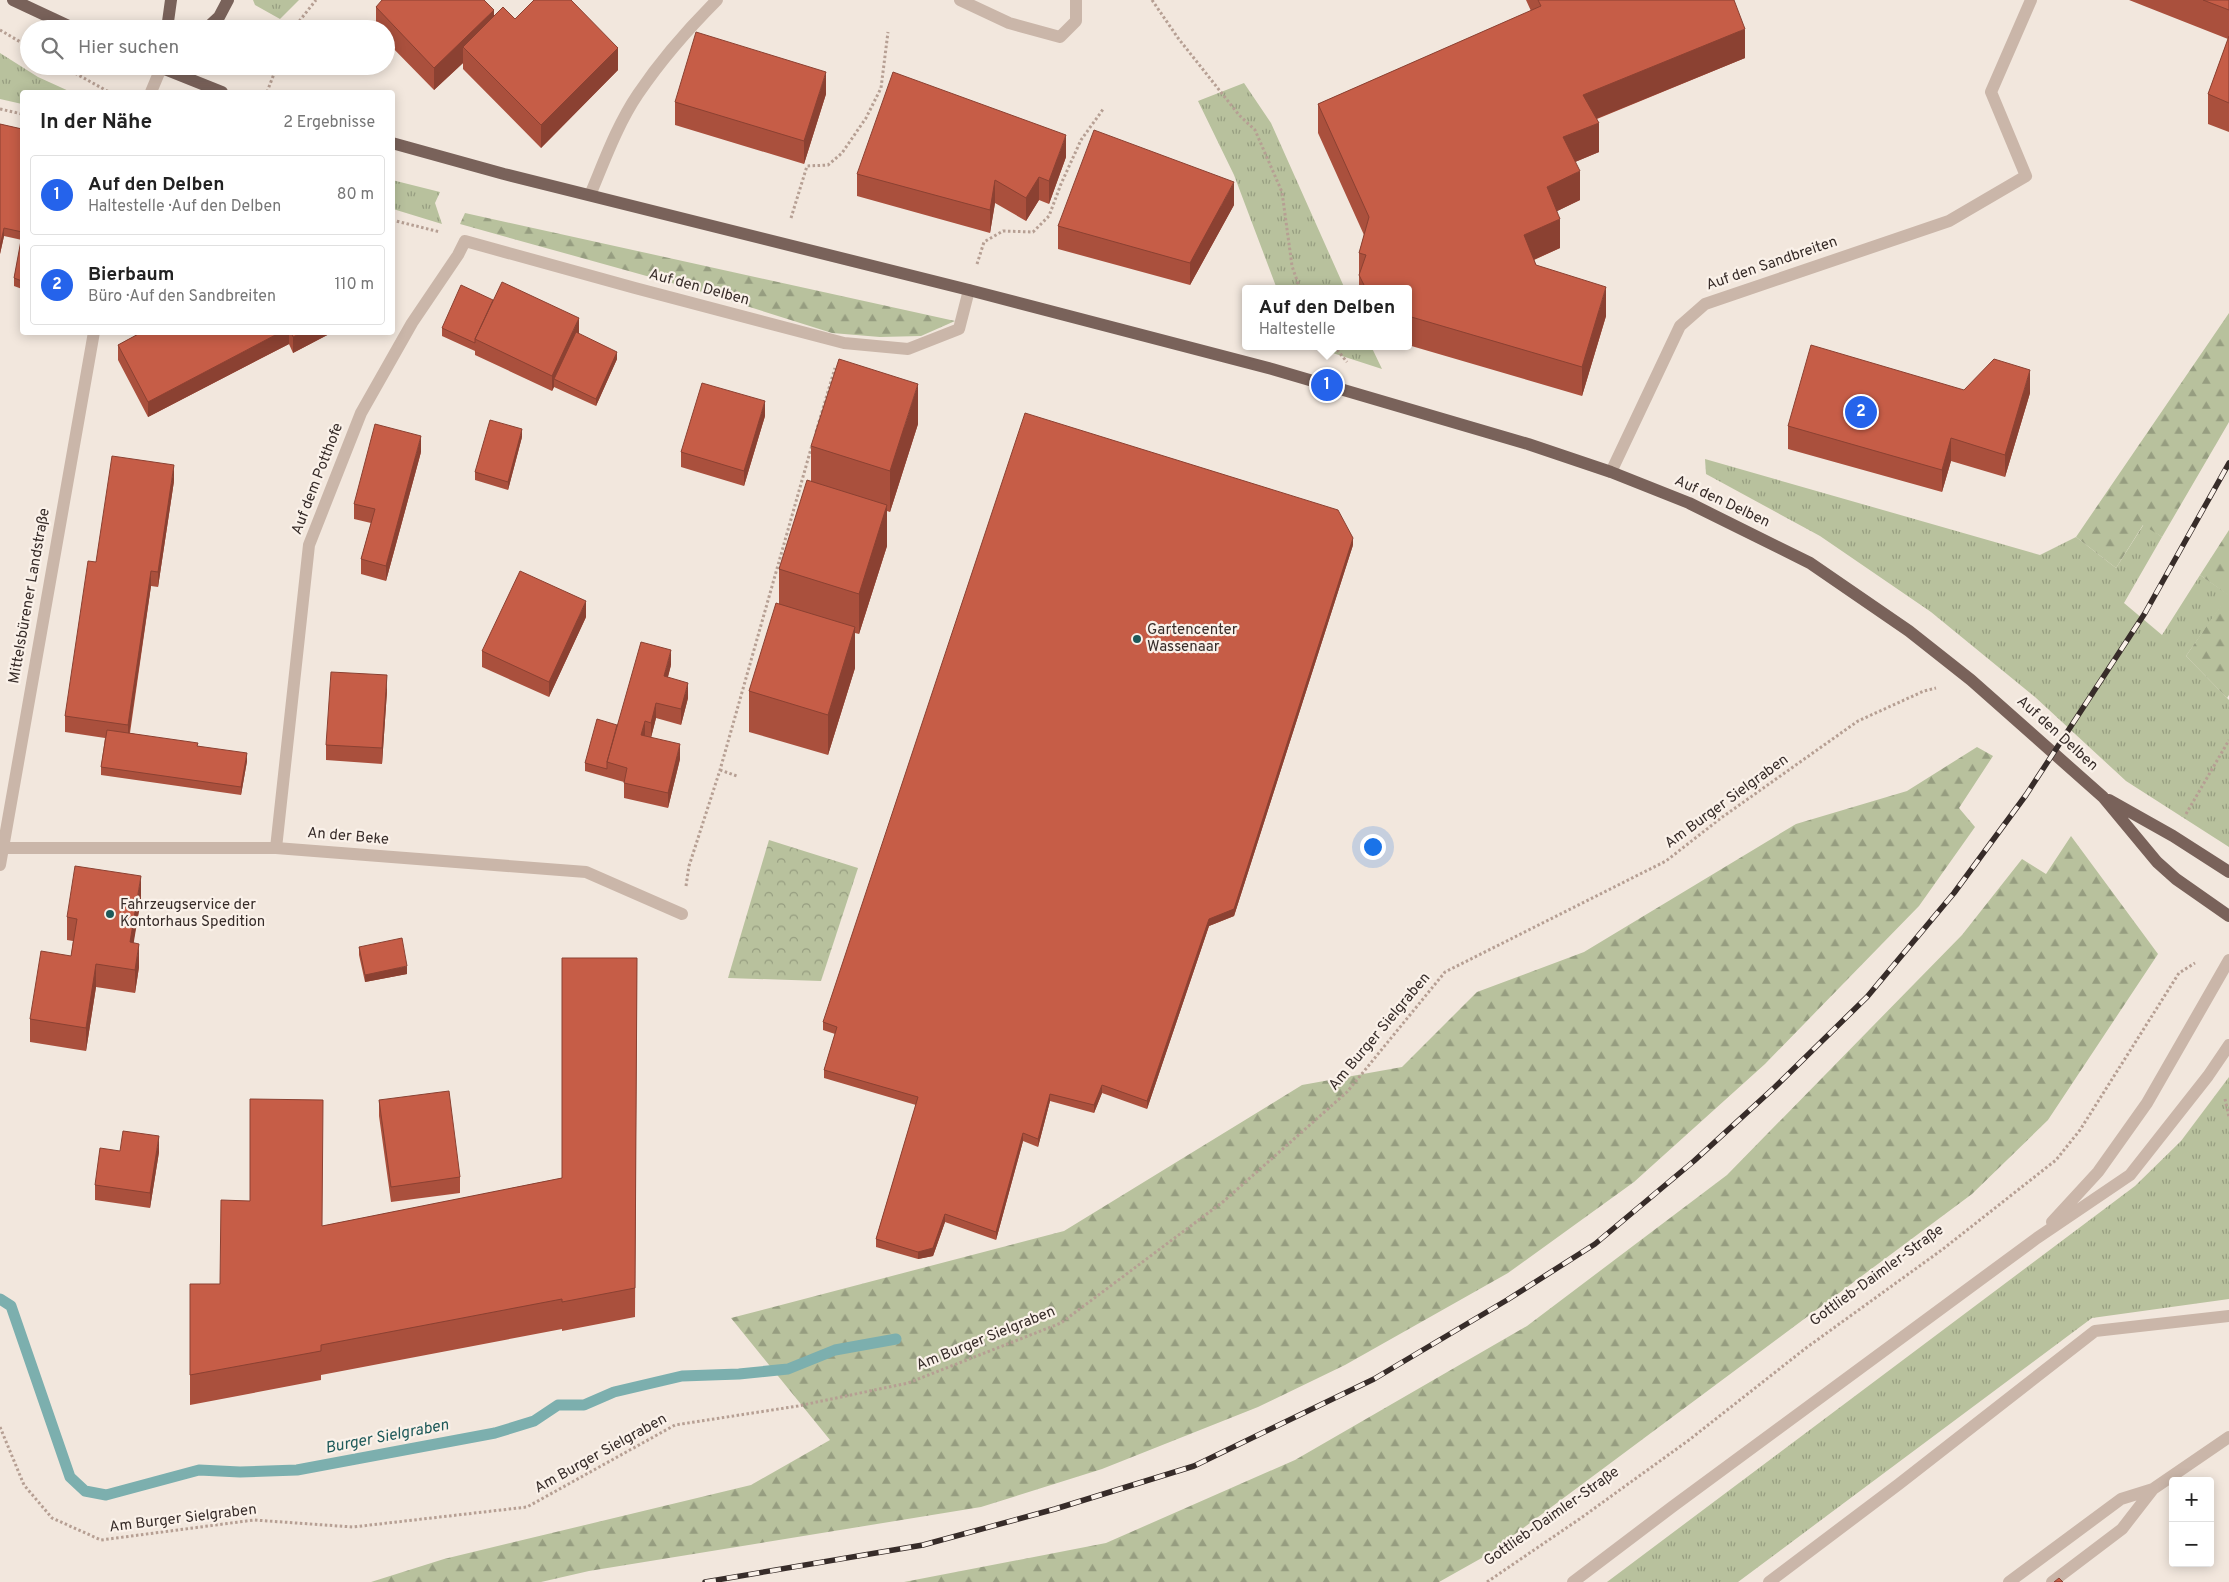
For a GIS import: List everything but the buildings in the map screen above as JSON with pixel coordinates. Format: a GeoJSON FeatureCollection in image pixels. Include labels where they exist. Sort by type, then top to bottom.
{"type":"FeatureCollection","features":[{"type":"Feature","properties":{"kind":"main road"},"geometry":{"type":"LineString","coordinates":[[13,0],[56,20]]}},
{"type":"Feature","properties":{"kind":"main road"},"geometry":{"type":"LineString","coordinates":[[168,20],[171,0]]}},
{"type":"Feature","properties":{"kind":"main road"},"geometry":{"type":"LineString","coordinates":[[215,20],[228,0]]}},
{"type":"Feature","properties":{"kind":"main road"},"geometry":{"type":"LineString","coordinates":[[181,75],[217,90]]}},
{"type":"Feature","properties":{"kind":"main road","name":"Auf den Delben"},"geometry":{"type":"LineString","coordinates":[[395,144],[590,195],[970,290],[1319,382],[1528,444],[1612,472],[1689,503],[1810,563],[1909,631],[1971,680],[2103,796],[2157,862],[2176,879],[2229,916]]}},
{"type":"Feature","properties":{"kind":"main road","name":"Auf den Delben"},"geometry":{"type":"LineString","coordinates":[[2103,796],[2173,836],[2229,872]]}},
{"type":"Feature","properties":{"kind":"street"},"geometry":{"type":"LineString","coordinates":[[590,195],[610,147],[637,96],[683,34],[716,0]]}},
{"type":"Feature","properties":{"kind":"street"},"geometry":{"type":"LineString","coordinates":[[960,0],[1009,23],[1060,37],[1076,21],[1076,0]]}},
{"type":"Feature","properties":{"kind":"street","name":"Auf den Sandbreiten"},"geometry":{"type":"LineString","coordinates":[[1612,472],[1680,326],[1705,304],[1948,221],[2026,176],[1992,92],[2031,0]]}},
{"type":"Feature","properties":{"kind":"street"},"geometry":{"type":"LineString","coordinates":[[152,90],[158,75]]}},
{"type":"Feature","properties":{"kind":"street","name":"Auf den Delben"},"geometry":{"type":"LineString","coordinates":[[465,240],[635,288],[844,343],[908,349],[959,329],[970,290]]}},
{"type":"Feature","properties":{"kind":"street","name":"Auf dem Potthofe"},"geometry":{"type":"LineString","coordinates":[[276,848],[309,545],[361,414],[412,323],[458,255],[465,240]]}},
{"type":"Feature","properties":{"kind":"street","name":"Mittelsbürener Landstraße"},"geometry":{"type":"LineString","coordinates":[[0,864],[1,848],[93,335]]}},
{"type":"Feature","properties":{"kind":"street","name":"An der Beke"},"geometry":{"type":"LineString","coordinates":[[1,848],[276,848],[586,872],[682,914]]}},
{"type":"Feature","properties":{"kind":"street"},"geometry":{"type":"LineString","coordinates":[[2036,1238],[2098,1172],[2147,1103],[2229,960]]}},
{"type":"Feature","properties":{"kind":"street"},"geometry":{"type":"LineString","coordinates":[[1573,1582],[2036,1238],[2130,1175],[2208,1076],[2229,1045]]}},
{"type":"Feature","properties":{"kind":"street"},"geometry":{"type":"LineString","coordinates":[[1769,1582],[1899,1484],[2095,1331],[2229,1316]]}},
{"type":"Feature","properties":{"kind":"street"},"geometry":{"type":"LineString","coordinates":[[2009,1582],[2121,1500],[2153,1489],[2229,1437]]}},
{"type":"Feature","properties":{"kind":"street"},"geometry":{"type":"LineString","coordinates":[[2052,1582],[2122,1529],[2153,1489]]}},
{"type":"Feature","properties":{"kind":"path"},"geometry":{"type":"LineString","coordinates":[[300,20],[316,0]]}},
{"type":"Feature","properties":{"kind":"path"},"geometry":{"type":"LineString","coordinates":[[1152,0],[1178,38],[1239,115],[1255,130],[1282,192],[1292,266],[1299,285]]}},
{"type":"Feature","properties":{"kind":"path"},"geometry":{"type":"LineString","coordinates":[[0,30],[20,42]]}},
{"type":"Feature","properties":{"kind":"path"},"geometry":{"type":"LineString","coordinates":[[783,243],[808,166],[828,165],[842,153],[866,118],[881,88],[888,32]]}},
{"type":"Feature","properties":{"kind":"path"},"geometry":{"type":"LineString","coordinates":[[78,75],[105,90]]}},
{"type":"Feature","properties":{"kind":"path"},"geometry":{"type":"LineString","coordinates":[[268,90],[274,75]]}},
{"type":"Feature","properties":{"kind":"path"},"geometry":{"type":"LineString","coordinates":[[970,290],[984,242],[1003,231],[1033,232],[1050,216],[1061,184],[1081,140],[1104,108]]}},
{"type":"Feature","properties":{"kind":"path"},"geometry":{"type":"LineString","coordinates":[[0,109],[20,114]]}},
{"type":"Feature","properties":{"kind":"path"},"geometry":{"type":"LineString","coordinates":[[395,221],[465,240]]}},
{"type":"Feature","properties":{"kind":"path"},"geometry":{"type":"LineString","coordinates":[[682,914],[689,866],[720,770],[828,388],[844,343]]}},
{"type":"Feature","properties":{"kind":"path","name":"Am Burger Sielgraben"},"geometry":{"type":"LineString","coordinates":[[0,1427],[24,1485],[52,1518],[101,1540],[254,1520],[353,1527],[527,1507],[674,1425],[798,1406],[908,1383],[1061,1323],[1224,1200],[1347,1092],[1445,972],[1666,861],[1721,818],[1858,721],[1924,691],[1971,680]]}},
{"type":"Feature","properties":{"kind":"path"},"geometry":{"type":"LineString","coordinates":[[2173,836],[2229,740]]}},
{"type":"Feature","properties":{"kind":"path"},"geometry":{"type":"LineString","coordinates":[[720,770],[737,776]]}},
{"type":"Feature","properties":{"kind":"path","name":"Gottlieb-Daimler-Straße"},"geometry":{"type":"LineString","coordinates":[[1487,1582],[1581,1518],[1688,1440],[1806,1348],[1943,1249],[2056,1160],[2080,1130],[2180,973],[2196,962]]}},
{"type":"Feature","properties":{"kind":"green space"},"geometry":{"type":"Polygon","coordinates":[[[253,0],[299,0],[280,19],[255,5],[253,0]]]}},
{"type":"Feature","properties":{"kind":"green space"},"geometry":{"type":"Polygon","coordinates":[[[0,53],[20,66],[20,75],[35,75],[67,90],[20,90],[20,104],[0,99],[0,53]]]}},
{"type":"Feature","properties":{"kind":"green space"},"geometry":{"type":"Polygon","coordinates":[[[1244,83],[1271,123],[1343,285],[1275,285],[1234,175],[1198,101],[1244,83]]]}},
{"type":"Feature","properties":{"kind":"green space"},"geometry":{"type":"Polygon","coordinates":[[[395,181],[440,192],[435,203],[442,224],[395,210],[395,181]]]}},
{"type":"Feature","properties":{"kind":"green space"},"geometry":{"type":"Polygon","coordinates":[[[465,213],[955,321],[921,336],[880,337],[832,333],[686,287],[460,224],[465,213]]]}},
{"type":"Feature","properties":{"kind":"green space"},"geometry":{"type":"Polygon","coordinates":[[[2229,313],[2229,422],[2162,537],[2143,525],[2116,568],[2076,537],[2229,313]]]}},
{"type":"Feature","properties":{"kind":"green space"},"geometry":{"type":"Polygon","coordinates":[[[1323,350],[1373,350],[1382,369],[1323,350]]]}},
{"type":"Feature","properties":{"kind":"green space"},"geometry":{"type":"Polygon","coordinates":[[[1705,459],[2040,555],[2076,537],[2116,568],[2144,524],[2162,537],[2124,603],[2162,635],[2200,575],[2229,595],[2186,656],[2229,700],[2229,847],[2126,781],[2035,697],[1931,612],[1820,536],[1706,474],[1705,459]]]}},
{"type":"Feature","properties":{"kind":"green space"},"geometry":{"type":"Polygon","coordinates":[[[2229,530],[2229,695],[2227,698],[2186,656],[2228,595],[2200,575],[2229,530]]]}},
{"type":"Feature","properties":{"kind":"green space"},"geometry":{"type":"Polygon","coordinates":[[[1977,747],[1993,756],[1959,808],[1975,827],[1919,906],[1765,1064],[1634,1182],[1508,1273],[1345,1365],[1258,1407],[1102,1469],[981,1507],[589,1571],[541,1582],[371,1582],[444,1559],[751,1485],[830,1440],[731,1318],[1064,1231],[1302,1085],[1402,1067],[1477,992],[1584,952],[1796,824],[1907,791],[1977,747]]]}},
{"type":"Feature","properties":{"kind":"green space"},"geometry":{"type":"Polygon","coordinates":[[[2071,836],[2158,954],[2048,1120],[1972,1194],[1487,1555],[1439,1582],[904,1582],[1106,1543],[1295,1460],[1527,1326],[1727,1175],[1962,935],[2022,859],[2046,874],[2071,836]]]}},
{"type":"Feature","properties":{"kind":"green space"},"geometry":{"type":"Polygon","coordinates":[[[769,840],[858,868],[821,981],[728,978],[769,840]]]}},
{"type":"Feature","properties":{"kind":"green space"},"geometry":{"type":"Polygon","coordinates":[[[2229,1077],[2229,1299],[2092,1318],[1738,1582],[1607,1582],[2135,1186],[2181,1141],[2229,1077]]]}},
{"type":"Feature","properties":{"kind":"waterway","name":"Burger Sielgraben"},"geometry":{"type":"LineString","coordinates":[[0,1299],[11,1306],[70,1477],[85,1491],[106,1495],[199,1470],[240,1472],[297,1470],[495,1433],[534,1421],[558,1405],[584,1405],[614,1392],[682,1376],[739,1374],[788,1369],[835,1350],[896,1339]]}},
{"type":"Feature","properties":{"kind":"railway"},"geometry":{"type":"LineString","coordinates":[[705,1582],[923,1545],[1055,1509],[1194,1466],[1374,1379],[1507,1300],[1595,1244],[1694,1161],[1775,1087],[1867,997],[1954,893],[2026,795],[2145,613],[2229,463]]}},
{"type":"Feature","properties":{"kind":"place","name":"Auf den Delben"},"geometry":{"type":"Point","coordinates":[1327,385]}},
{"type":"Feature","properties":{"kind":"place","name":"Bierbaum"},"geometry":{"type":"Point","coordinates":[1861,412]}},
{"type":"Feature","properties":{"kind":"place","name":"Gartencenter Wassenaar"},"geometry":{"type":"Point","coordinates":[1137,639]}},
{"type":"Feature","properties":{"kind":"place","name":"Fahrzeugservice der Kontorhaus Spedition"},"geometry":{"type":"Point","coordinates":[110,914]}}]}
